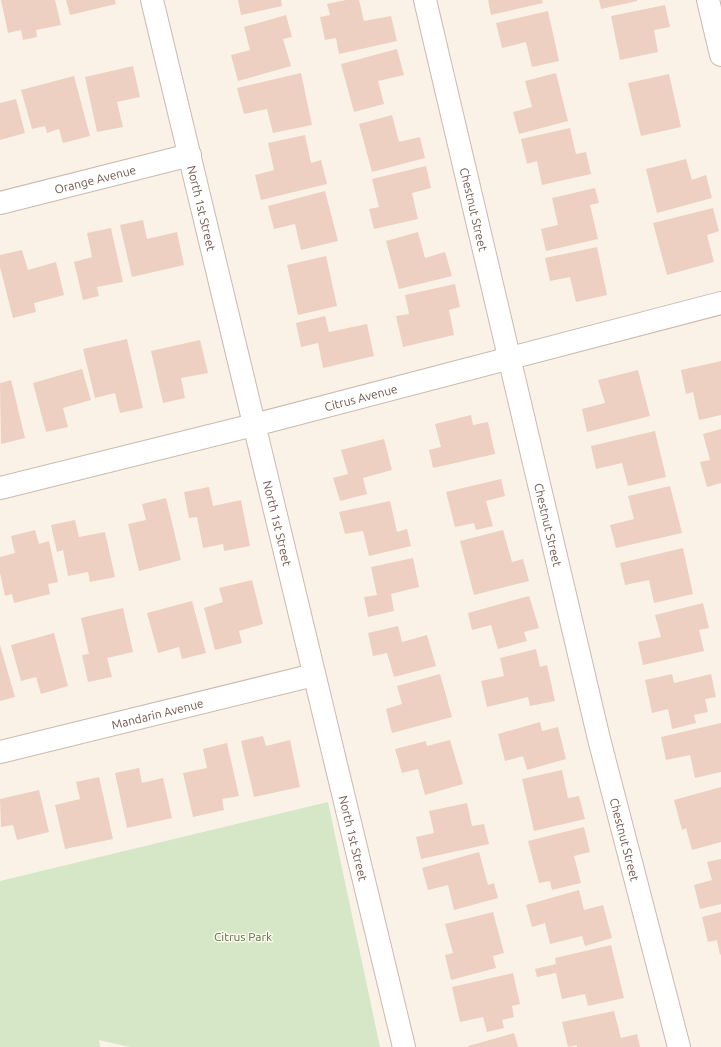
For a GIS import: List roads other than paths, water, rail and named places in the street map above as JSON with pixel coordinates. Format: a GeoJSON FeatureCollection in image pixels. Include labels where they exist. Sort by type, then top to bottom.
{"type":"FeatureCollection","features":[{"type":"Feature","properties":{"kind":"street","name":"North 1st Street"},"geometry":{"type":"LineString","coordinates":[[152,0],[404,1047]]}},
{"type":"Feature","properties":{"kind":"street","name":"Chestnut Street"},"geometry":{"type":"LineString","coordinates":[[425,0],[599,739],[679,1047]]}},
{"type":"Feature","properties":{"kind":"street"},"geometry":{"type":"LineString","coordinates":[[708,0],[721,55]]}},
{"type":"Feature","properties":{"kind":"street","name":"Orange Avenue"},"geometry":{"type":"LineString","coordinates":[[0,203],[190,155]]}},
{"type":"Feature","properties":{"kind":"street","name":"Citrus Avenue"},"geometry":{"type":"LineString","coordinates":[[0,488],[254,425],[721,303]]}},
{"type":"Feature","properties":{"kind":"street","name":"Mandarin Avenue"},"geometry":{"type":"LineString","coordinates":[[0,752],[314,675]]}},
{"type":"Feature","properties":{"kind":"park label","name":"Citrus Park"},"geometry":{"type":"Point","coordinates":[243,936]}}]}
